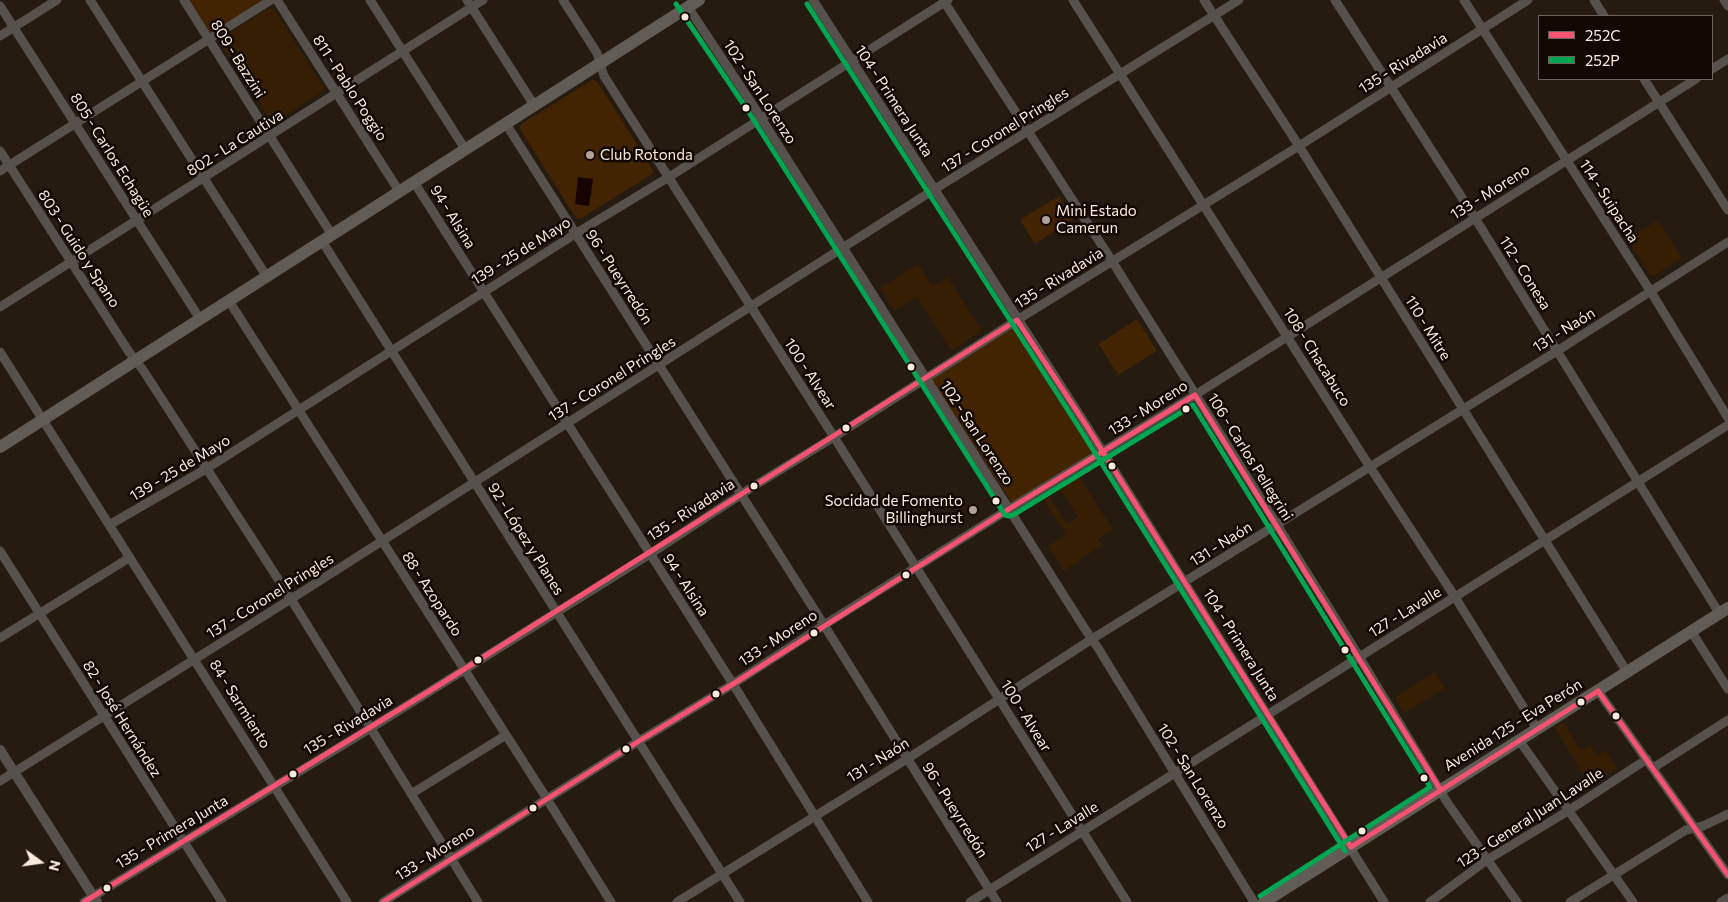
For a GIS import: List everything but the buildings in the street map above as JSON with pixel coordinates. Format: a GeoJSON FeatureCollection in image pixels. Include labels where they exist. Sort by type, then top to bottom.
{"type":"FeatureCollection","features":[{"type":"Feature","properties":{"kind":"main road"},"geometry":{"type":"LineString","coordinates":[[0,447],[506,124],[600,63],[685,4],[699,0]]}},
{"type":"Feature","properties":{"kind":"main road","name":"Avenida 125 - Eva Perón"},"geometry":{"type":"LineString","coordinates":[[1264,902],[1724,610]]}},
{"type":"Feature","properties":{"kind":"street"},"geometry":{"type":"LineString","coordinates":[[0,36],[56,0]]}},
{"type":"Feature","properties":{"kind":"street"},"geometry":{"type":"LineString","coordinates":[[90,0],[266,277]]}},
{"type":"Feature","properties":{"kind":"street","name":"809 - Bazzini"},"geometry":{"type":"LineString","coordinates":[[184,0],[271,136],[327,238]]}},
{"type":"Feature","properties":{"kind":"street"},"geometry":{"type":"LineString","coordinates":[[0,171],[271,0]]}},
{"type":"Feature","properties":{"kind":"street","name":"811 - Pablo Poggio"},"geometry":{"type":"LineString","coordinates":[[277,0],[399,191]]}},
{"type":"Feature","properties":{"kind":"street"},"geometry":{"type":"LineString","coordinates":[[370,0],[466,149]]}},
{"type":"Feature","properties":{"kind":"street","name":"802 - La Cautiva"},"geometry":{"type":"LineString","coordinates":[[0,307],[403,52],[469,4],[483,0]]}},
{"type":"Feature","properties":{"kind":"street","name":"100 - Alvear"},"geometry":{"type":"LineString","coordinates":[[563,0],[597,53],[604,76],[1127,902]]}},
{"type":"Feature","properties":{"kind":"street","name":"104 - Primera Junta"},"geometry":{"type":"LineString","coordinates":[[813,0],[1185,582],[1384,902]]}},
{"type":"Feature","properties":{"kind":"street","name":"108 - Chacabuco"},"geometry":{"type":"LineString","coordinates":[[1073,0],[1370,467],[1455,597],[1537,729]]}},
{"type":"Feature","properties":{"kind":"street","name":"110 - Mitre"},"geometry":{"type":"LineString","coordinates":[[1204,0],[1298,146],[1627,672]]}},
{"type":"Feature","properties":{"kind":"street","name":"137 - Coronel Pringles"},"geometry":{"type":"LineString","coordinates":[[0,781],[659,366],[935,189],[1239,0]]}},
{"type":"Feature","properties":{"kind":"street","name":"112 - Conesa"},"geometry":{"type":"LineString","coordinates":[[1335,0],[1476,218],[1638,482],[1724,610]]}},
{"type":"Feature","properties":{"kind":"street","name":"114 - Suipacha"},"geometry":{"type":"LineString","coordinates":[[1464,0],[1651,292],[1728,418]]}},
{"type":"Feature","properties":{"kind":"street","name":"135 - Rivadavia"},"geometry":{"type":"LineString","coordinates":[[274,786],[465,670],[1017,320],[1204,205],[1528,0]]}},
{"type":"Feature","properties":{"kind":"street"},"geometry":{"type":"LineString","coordinates":[[1594,0],[1603,15]]}},
{"type":"Feature","properties":{"kind":"street"},"geometry":{"type":"LineString","coordinates":[[1724,0],[1728,6]]}},
{"type":"Feature","properties":{"kind":"street","name":"139 - 25 de Mayo"},"geometry":{"type":"LineString","coordinates":[[109,525],[206,469],[299,411],[391,350],[945,1]]}},
{"type":"Feature","properties":{"kind":"street","name":"106 - Carlos Pellegrini"},"geometry":{"type":"LineString","coordinates":[[945,1],[1027,132],[1112,262],[1447,802],[1517,902]]}},
{"type":"Feature","properties":{"kind":"street"},"geometry":{"type":"LineString","coordinates":[[469,4],[534,105]]}},
{"type":"Feature","properties":{"kind":"street","name":"102 - San Lorenzo"},"geometry":{"type":"LineString","coordinates":[[685,4],[760,118],[1092,639],[1254,902]]}},
{"type":"Feature","properties":{"kind":"street","name":"805 - Carlos Echagüe"},"geometry":{"type":"LineString","coordinates":[[0,6],[200,319]]}},
{"type":"Feature","properties":{"kind":"street"},"geometry":{"type":"LineString","coordinates":[[1713,68],[1728,59]]}},
{"type":"Feature","properties":{"kind":"street"},"geometry":{"type":"LineString","coordinates":[[1645,80],[1728,210]]}},
{"type":"Feature","properties":{"kind":"street","name":"133 - Moreno"},"geometry":{"type":"LineString","coordinates":[[383,902],[1009,509],[1288,337],[1694,80]]}},
{"type":"Feature","properties":{"kind":"street","name":"96 - Pueyrredón"},"geometry":{"type":"LineString","coordinates":[[506,124],[824,625],[997,902]]}},
{"type":"Feature","properties":{"kind":"street","name":"803 - Guido y Spano"},"geometry":{"type":"LineString","coordinates":[[0,151],[291,599],[478,902]]}},
{"type":"Feature","properties":{"kind":"street","name":"94 - Alsina"},"geometry":{"type":"LineString","coordinates":[[414,182],[733,684],[868,902]]}},
{"type":"Feature","properties":{"kind":"street","name":"92 - López y Planes"},"geometry":{"type":"LineString","coordinates":[[327,238],[391,350],[740,902]]}},
{"type":"Feature","properties":{"kind":"street","name":"131 - Naón"},"geometry":{"type":"LineString","coordinates":[[677,902],[907,759],[1092,639],[1463,410],[1728,242]]}},
{"type":"Feature","properties":{"kind":"street","name":"88 - Azopardo"},"geometry":{"type":"LineString","coordinates":[[230,301],[547,799],[610,902]]}},
{"type":"Feature","properties":{"kind":"street","name":"84 - Sarmiento"},"geometry":{"type":"LineString","coordinates":[[0,352],[347,902]]}},
{"type":"Feature","properties":{"kind":"street","name":"127 - Lavalle"},"geometry":{"type":"LineString","coordinates":[[970,902],[1728,425]]}},
{"type":"Feature","properties":{"kind":"street","name":"82 - José Hernández"},"geometry":{"type":"LineString","coordinates":[[0,551],[222,902]]}},
{"type":"Feature","properties":{"kind":"street"},"geometry":{"type":"LineString","coordinates":[[0,638],[129,558]]}},
{"type":"Feature","properties":{"kind":"street"},"geometry":{"type":"LineString","coordinates":[[1691,631],[1728,689]]}},
{"type":"Feature","properties":{"kind":"street"},"geometry":{"type":"LineString","coordinates":[[1598,691],[1728,874]]}},
{"type":"Feature","properties":{"kind":"street"},"geometry":{"type":"LineString","coordinates":[[1653,768],[1728,720]]}},
{"type":"Feature","properties":{"kind":"street"},"geometry":{"type":"LineString","coordinates":[[411,794],[506,735]]}},
{"type":"Feature","properties":{"kind":"street"},"geometry":{"type":"LineString","coordinates":[[1519,740],[1633,902]]}},
{"type":"Feature","properties":{"kind":"street"},"geometry":{"type":"LineString","coordinates":[[0,750],[91,900]]}},
{"type":"Feature","properties":{"kind":"street","name":"123 - General Juan Lavalle"},"geometry":{"type":"LineString","coordinates":[[1430,902],[1487,860],[1568,811],[1646,759]]}},
{"type":"Feature","properties":{"kind":"street","name":"135 - Primera Junta"},"geometry":{"type":"LineString","coordinates":[[91,900],[274,786]]}},
{"type":"Feature","properties":{"kind":"street"},"geometry":{"type":"LineString","coordinates":[[1570,902],[1686,830],[1703,826],[1728,814]]}},
{"type":"Feature","properties":{"kind":"street"},"geometry":{"type":"LineString","coordinates":[[1721,902],[1728,898]]}},
{"type":"Feature","properties":{"kind":"shaded area"},"geometry":{"type":"Polygon","coordinates":[[[188,0],[263,0],[210,35],[188,0]]]}},
{"type":"Feature","properties":{"kind":"shaded area"},"geometry":{"type":"Polygon","coordinates":[[[269,8],[274,9],[324,87],[323,91],[275,122],[271,121],[220,43],[222,38],[269,8]]]}},
{"type":"Feature","properties":{"kind":"shaded area","name":"Club Rotonda"},"geometry":{"type":"Polygon","coordinates":[[[592,80],[597,81],[653,170],[652,174],[580,219],[576,218],[520,129],[521,124],[592,80]]]}},
{"type":"Feature","properties":{"kind":"shaded area"},"geometry":{"type":"Polygon","coordinates":[[[578,177],[593,179],[589,206],[575,204],[578,177]]]}},
{"type":"Feature","properties":{"kind":"shaded area","name":"Mini Estado Camerun"},"geometry":{"type":"Polygon","coordinates":[[[1059,196],[1073,219],[1035,244],[1020,220],[1059,196]]]}},
{"type":"Feature","properties":{"kind":"shaded area"},"geometry":{"type":"Polygon","coordinates":[[[1658,220],[1682,258],[1654,276],[1650,275],[1627,239],[1658,220]]]}},
{"type":"Feature","properties":{"kind":"shaded area"},"geometry":{"type":"Polygon","coordinates":[[[918,264],[933,287],[948,277],[982,331],[951,351],[917,297],[894,311],[880,288],[918,264]]]}},
{"type":"Feature","properties":{"kind":"shaded area"},"geometry":{"type":"Polygon","coordinates":[[[1137,319],[1157,351],[1118,375],[1099,344],[1137,319]]]}},
{"type":"Feature","properties":{"kind":"shaded area"},"geometry":{"type":"Polygon","coordinates":[[[1016,325],[1095,445],[1093,453],[1012,503],[931,380],[1016,325]]]}},
{"type":"Feature","properties":{"kind":"shaded area"},"geometry":{"type":"Polygon","coordinates":[[[1079,476],[1113,530],[1098,539],[1102,545],[1064,571],[1048,546],[1066,534],[1043,499],[1048,495],[1067,524],[1078,517],[1059,488],[1079,476]]]}},
{"type":"Feature","properties":{"kind":"shaded area"},"geometry":{"type":"Polygon","coordinates":[[[1435,672],[1445,688],[1404,713],[1395,697],[1435,672]]]}},
{"type":"Feature","properties":{"kind":"shaded area"},"geometry":{"type":"Polygon","coordinates":[[[1563,722],[1581,751],[1590,745],[1597,756],[1605,750],[1617,768],[1590,785],[1554,727],[1563,722]]]}},
{"type":"Feature","properties":{"kind":"transit line","name":"252P"},"geometry":{"type":"LineString","coordinates":[[676,4],[746,108],[1005,515],[1013,515],[1193,405],[1430,787],[1260,896]]}},
{"type":"Feature","properties":{"kind":"transit line","name":"252P"},"geometry":{"type":"LineString","coordinates":[[807,4],[1080,429],[1345,851]]}},
{"type":"Feature","properties":{"kind":"transit line","name":"252C"},"geometry":{"type":"LineString","coordinates":[[84,902],[436,687],[1017,320],[1086,425],[1351,847],[1598,691]]}},
{"type":"Feature","properties":{"kind":"transit line","name":"252C"},"geometry":{"type":"LineString","coordinates":[[383,902],[1009,509],[1195,395],[1440,789]]}},
{"type":"Feature","properties":{"kind":"transit line","name":"252C"},"geometry":{"type":"LineString","coordinates":[[1598,691],[1728,875]]}},
{"type":"Feature","properties":{"kind":"place","name":"Club Rotonda"},"geometry":{"type":"Point","coordinates":[590,155]}},
{"type":"Feature","properties":{"kind":"place","name":"Mini Estado Camerun"},"geometry":{"type":"Point","coordinates":[1046,220]}},
{"type":"Feature","properties":{"kind":"place","name":"Socidad de Fomento Billinghurst"},"geometry":{"type":"Point","coordinates":[973,510]}}]}
